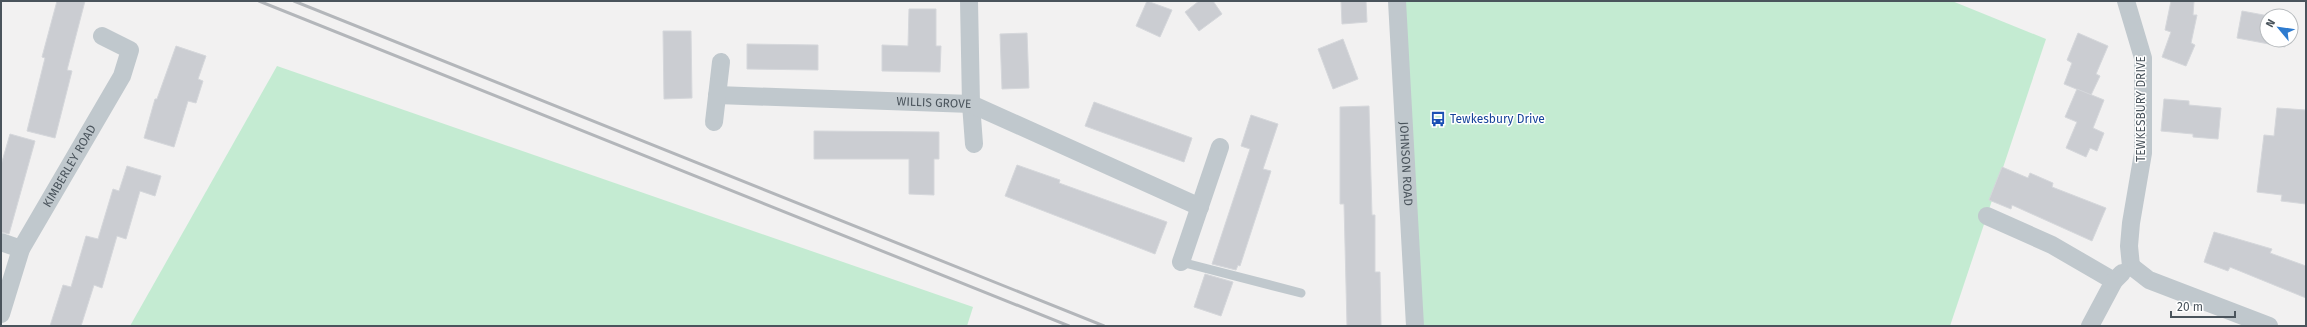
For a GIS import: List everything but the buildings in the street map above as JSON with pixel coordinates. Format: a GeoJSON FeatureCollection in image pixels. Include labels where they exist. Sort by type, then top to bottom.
{"type":"FeatureCollection","features":[{"type":"Feature","properties":{"kind":"street"},"geometry":{"type":"LineString","coordinates":[[969,1],[971,104],[974,144]]}},
{"type":"Feature","properties":{"kind":"street","name":"JOHNSON ROAD"},"geometry":{"type":"LineString","coordinates":[[1397,1],[1415,326]]}},
{"type":"Feature","properties":{"kind":"street","name":"TEWKESBURY DRIVE"},"geometry":{"type":"LineString","coordinates":[[2126,1],[2143,58],[2143,153],[2131,223],[2129,246],[2130,266]]}},
{"type":"Feature","properties":{"kind":"street","name":"KIMBERLEY ROAD"},"geometry":{"type":"LineString","coordinates":[[1,314],[20,249],[122,76],[130,50],[102,36]]}},
{"type":"Feature","properties":{"kind":"street"},"geometry":{"type":"LineString","coordinates":[[714,122],[721,62]]}},
{"type":"Feature","properties":{"kind":"street","name":"WILLIS GROVE"},"geometry":{"type":"LineString","coordinates":[[717,95],[971,104],[1200,207]]}},
{"type":"Feature","properties":{"kind":"street"},"geometry":{"type":"LineString","coordinates":[[1181,262],[1220,147]]}},
{"type":"Feature","properties":{"kind":"street"},"geometry":{"type":"LineString","coordinates":[[1986,216],[2052,245],[2114,280]]}},
{"type":"Feature","properties":{"kind":"street"},"geometry":{"type":"LineString","coordinates":[[1,242],[20,249]]}},
{"type":"Feature","properties":{"kind":"street"},"geometry":{"type":"LineString","coordinates":[[2090,326],[2114,280],[2130,266],[2149,280],[2269,326]]}},
{"type":"Feature","properties":{"kind":"lane"},"geometry":{"type":"LineString","coordinates":[[1181,262],[1301,293]]}},
{"type":"Feature","properties":{"kind":"green space"},"geometry":{"type":"Polygon","coordinates":[[[1403,1],[1952,1],[2046,39],[1950,326],[1422,326],[1403,1]]]}},
{"type":"Feature","properties":{"kind":"green space"},"geometry":{"type":"Polygon","coordinates":[[[277,66],[973,307],[967,326],[130,326],[277,66]]]}},
{"type":"Feature","properties":{"kind":"railway"},"geometry":{"type":"LineString","coordinates":[[259,1],[1069,326]]}},
{"type":"Feature","properties":{"kind":"railway"},"geometry":{"type":"LineString","coordinates":[[294,1],[1104,326]]}},
{"type":"Feature","properties":{"kind":"place","name":"Tewkesbury Drive"},"geometry":{"type":"Point","coordinates":[1438,119]}}]}
